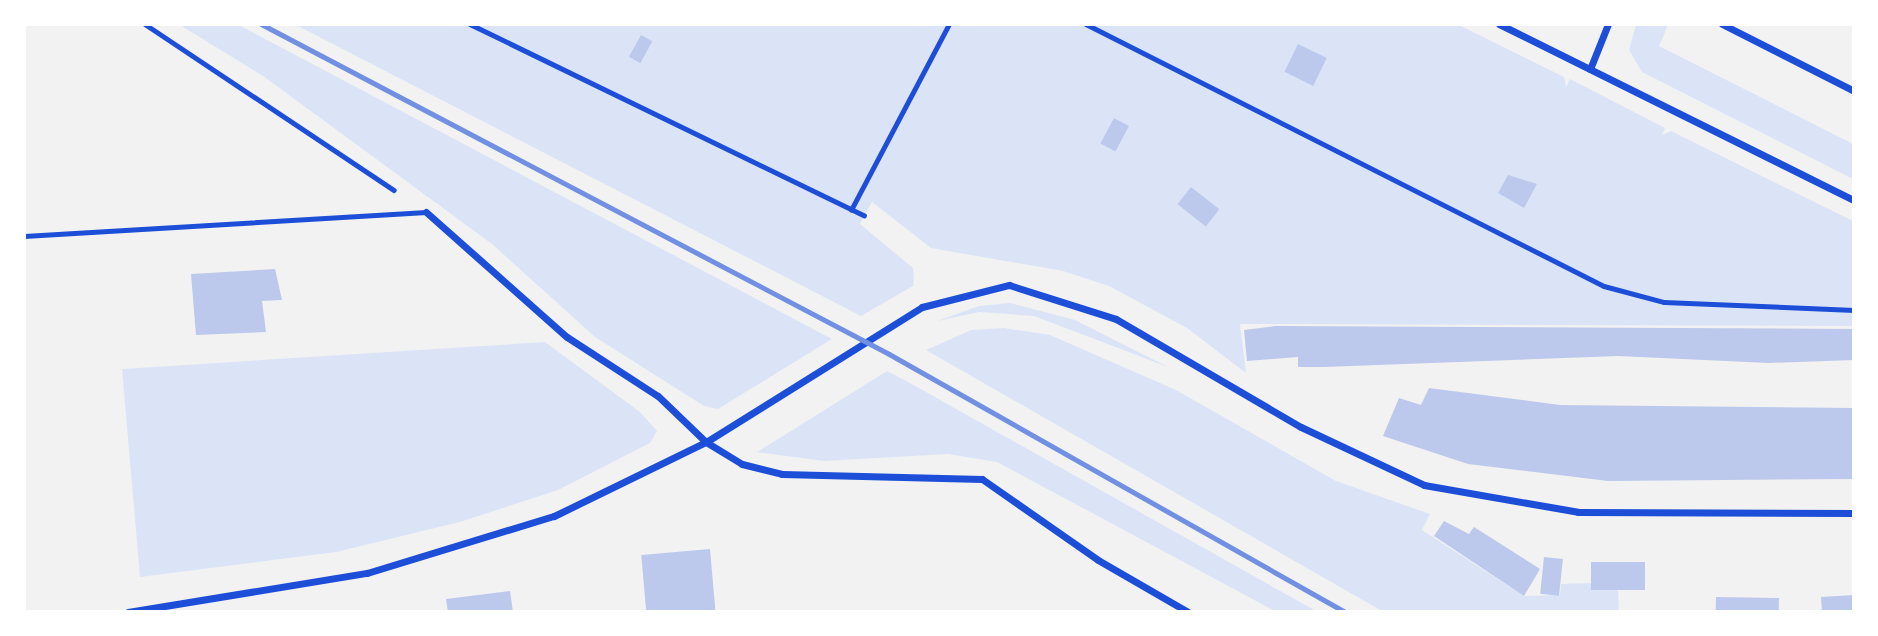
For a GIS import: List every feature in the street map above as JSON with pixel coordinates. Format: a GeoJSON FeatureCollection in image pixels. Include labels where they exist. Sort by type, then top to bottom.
{"type":"FeatureCollection","features":[{"type":"Feature","properties":{"kind":"street"},"geometry":{"type":"LineString","coordinates":[[1499,24],[1853,200]]}},
{"type":"Feature","properties":{"kind":"street"},"geometry":{"type":"LineString","coordinates":[[1590,69],[1608,24]]}},
{"type":"Feature","properties":{"kind":"street"},"geometry":{"type":"LineString","coordinates":[[1722,24],[1853,91]]}},
{"type":"Feature","properties":{"kind":"street"},"geometry":{"type":"LineString","coordinates":[[426,212],[567,337],[658,396],[706,442],[742,464],[782,474],[982,479],[1098,561],[1188,611]]}},
{"type":"Feature","properties":{"kind":"street"},"geometry":{"type":"LineString","coordinates":[[128,611],[309,586],[425,559],[577,507],[706,442],[922,307],[1009,285],[1116,319],[1311,432],[1424,485],[1578,512],[1853,513]]}},
{"type":"Feature","properties":{"kind":"lane"},"geometry":{"type":"LineString","coordinates":[[24,236],[426,212]]}},
{"type":"Feature","properties":{"kind":"path"},"geometry":{"type":"LineString","coordinates":[[145,24],[426,212]]}},
{"type":"Feature","properties":{"kind":"path"},"geometry":{"type":"LineString","coordinates":[[470,24],[864,215]]}},
{"type":"Feature","properties":{"kind":"path"},"geometry":{"type":"LineString","coordinates":[[851,210],[949,24]]}},
{"type":"Feature","properties":{"kind":"path"},"geometry":{"type":"LineString","coordinates":[[1086,24],[1604,286],[1664,302],[1853,310]]}},
{"type":"Feature","properties":{"kind":"shaded area"},"geometry":{"type":"Polygon","coordinates":[[[180,25],[239,25],[832,339],[718,409],[704,406],[595,337],[492,244],[263,76],[180,25]]]}},
{"type":"Feature","properties":{"kind":"shaded area"},"geometry":{"type":"Polygon","coordinates":[[[296,25],[1459,25],[1564,77],[1566,87],[1570,79],[1665,128],[1662,135],[1671,131],[1853,221],[1853,326],[1240,324],[1246,373],[1187,328],[1109,286],[1063,271],[931,248],[872,202],[860,224],[913,268],[914,277],[913,286],[861,316],[296,25]]]}},
{"type":"Feature","properties":{"kind":"shaded area"},"geometry":{"type":"Polygon","coordinates":[[[1636,25],[1668,25],[1659,46],[1853,144],[1853,179],[1642,72],[1629,50],[1636,25]]]}},
{"type":"Feature","properties":{"kind":"shaded area"},"geometry":{"type":"Polygon","coordinates":[[[1010,303],[1075,320],[1168,367],[1034,316],[979,312],[937,321],[979,306],[1010,303]]]}},
{"type":"Feature","properties":{"kind":"shaded area"},"geometry":{"type":"Polygon","coordinates":[[[1004,328],[1050,335],[1176,390],[1336,481],[1430,514],[1422,530],[1524,596],[1560,595],[1561,584],[1591,583],[1591,590],[1618,590],[1619,611],[1382,611],[926,350],[971,330],[1004,328]]]}},
{"type":"Feature","properties":{"kind":"shaded area"},"geometry":{"type":"Polygon","coordinates":[[[545,342],[640,412],[657,431],[650,443],[558,490],[460,522],[336,552],[140,577],[122,369],[545,342]]]}},
{"type":"Feature","properties":{"kind":"shaded area"},"geometry":{"type":"Polygon","coordinates":[[[887,371],[1316,611],[1275,611],[997,462],[948,454],[824,461],[757,452],[887,371]]]}},
{"type":"Feature","properties":{"kind":"building"},"geometry":{"type":"Polygon","coordinates":[[[641,35],[652,41],[640,63],[629,57],[641,35]]]}},
{"type":"Feature","properties":{"kind":"building"},"geometry":{"type":"Polygon","coordinates":[[[1298,44],[1327,58],[1313,86],[1284,72],[1298,44]]]}},
{"type":"Feature","properties":{"kind":"building"},"geometry":{"type":"Polygon","coordinates":[[[1114,118],[1129,126],[1115,152],[1100,144],[1114,118]]]}},
{"type":"Feature","properties":{"kind":"building"},"geometry":{"type":"Polygon","coordinates":[[[1508,175],[1537,184],[1524,208],[1498,193],[1508,175]]]}},
{"type":"Feature","properties":{"kind":"building"},"geometry":{"type":"Polygon","coordinates":[[[1191,187],[1219,209],[1206,227],[1177,204],[1191,187]]]}},
{"type":"Feature","properties":{"kind":"building"},"geometry":{"type":"Polygon","coordinates":[[[275,269],[282,300],[262,301],[266,332],[196,335],[191,274],[275,269]]]}},
{"type":"Feature","properties":{"kind":"building"},"geometry":{"type":"Polygon","coordinates":[[[1275,326],[1854,329],[1854,360],[1769,363],[1618,356],[1324,367],[1298,367],[1298,357],[1247,361],[1244,330],[1275,326]]]}},
{"type":"Feature","properties":{"kind":"building"},"geometry":{"type":"Polygon","coordinates":[[[1429,388],[1560,405],[1854,408],[1854,479],[1608,481],[1468,464],[1383,436],[1399,398],[1421,405],[1429,388]]]}},
{"type":"Feature","properties":{"kind":"building"},"geometry":{"type":"Polygon","coordinates":[[[1444,521],[1469,534],[1474,527],[1540,569],[1524,596],[1434,536],[1444,521]]]}},
{"type":"Feature","properties":{"kind":"building"},"geometry":{"type":"Polygon","coordinates":[[[710,549],[715,610],[646,612],[641,555],[710,549]]]}},
{"type":"Feature","properties":{"kind":"building"},"geometry":{"type":"Polygon","coordinates":[[[1544,557],[1563,559],[1559,596],[1540,594],[1544,557]]]}},
{"type":"Feature","properties":{"kind":"building"},"geometry":{"type":"Polygon","coordinates":[[[1591,562],[1645,562],[1645,590],[1591,590],[1591,562]]]}},
{"type":"Feature","properties":{"kind":"building"},"geometry":{"type":"Polygon","coordinates":[[[510,591],[513,612],[448,612],[446,599],[510,591]]]}},
{"type":"Feature","properties":{"kind":"building"},"geometry":{"type":"Polygon","coordinates":[[[1854,595],[1854,612],[1822,612],[1821,597],[1854,595]]]}},
{"type":"Feature","properties":{"kind":"building"},"geometry":{"type":"Polygon","coordinates":[[[1716,597],[1779,598],[1779,612],[1716,612],[1716,597]]]}},
{"type":"Feature","properties":{"kind":"railway"},"geometry":{"type":"LineString","coordinates":[[261,24],[889,354],[1345,612]]}}]}
